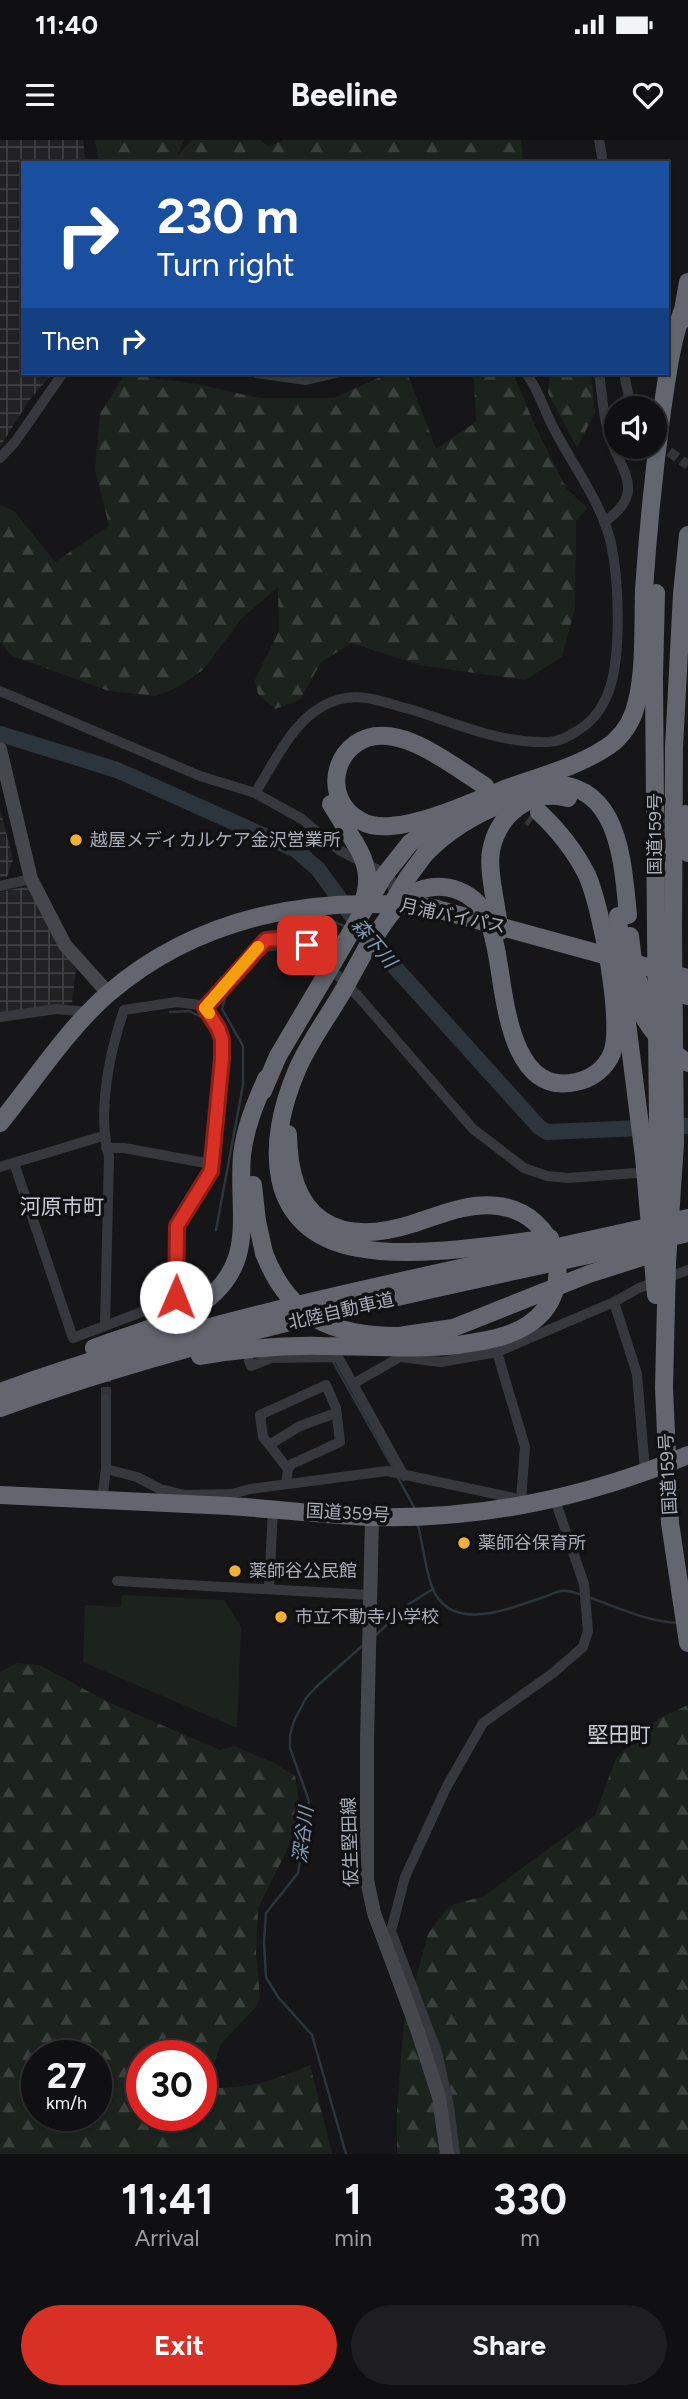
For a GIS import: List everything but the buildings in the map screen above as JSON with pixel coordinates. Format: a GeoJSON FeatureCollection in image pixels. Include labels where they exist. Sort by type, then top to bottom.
{"type":"FeatureCollection","features":[{"type":"Feature","properties":{"kind":"highway","name":"国道159号"},"geometry":{"type":"LineString","coordinates":[[664,1388],[667,1262],[675,1144],[654,677],[657,566],[666,433],[688,282]]}},
{"type":"Feature","properties":{"kind":"highway"},"geometry":{"type":"LineString","coordinates":[[669,369],[682,312]]}},
{"type":"Feature","properties":{"kind":"highway"},"geometry":{"type":"LineString","coordinates":[[668,375],[646,567],[639,688],[632,718],[614,741],[595,754],[487,788],[416,820],[391,827],[362,822],[347,810],[341,802],[335,781],[344,752],[363,739],[385,735],[416,745],[487,788],[546,784],[568,786],[588,796],[604,810],[614,827],[621,848],[626,973],[635,1002],[659,1039],[688,1063]]}},
{"type":"Feature","properties":{"kind":"highway","name":"国道159号"},"geometry":{"type":"LineString","coordinates":[[688,535],[664,932],[662,1350],[670,1523],[688,1643]]}},
{"type":"Feature","properties":{"kind":"highway"},"geometry":{"type":"LineString","coordinates":[[679,650],[688,853]]}},
{"type":"Feature","properties":{"kind":"highway"},"geometry":{"type":"LineString","coordinates":[[346,940],[367,887],[367,868],[332,805],[326,780],[329,762],[337,747],[360,730],[389,727],[408,733],[487,788]]}},
{"type":"Feature","properties":{"kind":"highway"},"geometry":{"type":"LineString","coordinates":[[450,815],[523,787]]}},
{"type":"Feature","properties":{"kind":"highway"},"geometry":{"type":"LineString","coordinates":[[0,1390],[94,1348],[171,1320],[199,1305],[220,1287],[234,1266],[242,1243],[243,1147],[248,1124],[267,1079],[383,877],[418,849],[450,815],[487,788]]}},
{"type":"Feature","properties":{"kind":"highway"},"geometry":{"type":"LineString","coordinates":[[688,1052],[661,1025],[641,992],[605,833],[584,806],[552,794],[529,795],[491,808],[418,849],[408,877],[299,1066],[289,1092],[276,1146],[277,1171],[284,1195],[299,1217],[320,1235],[345,1245],[389,1251],[479,1247],[688,1216]]}},
{"type":"Feature","properties":{"kind":"highway"},"geometry":{"type":"LineString","coordinates":[[501,954],[493,889],[491,851],[494,839],[511,812],[528,801],[540,797],[564,797]]}},
{"type":"Feature","properties":{"kind":"highway"},"geometry":{"type":"LineString","coordinates":[[366,950],[390,915],[405,899],[421,890],[439,886],[465,893],[479,905],[488,920],[501,954],[527,1048],[542,1067],[565,1075],[588,1067],[601,1055],[607,1021],[597,902],[583,867],[569,844],[536,815]]}},
{"type":"Feature","properties":{"kind":"highway","name":"月浦バイパス"},"geometry":{"type":"LineString","coordinates":[[2,1117],[78,1024],[108,993],[184,945],[237,923],[285,910],[317,905],[387,903],[433,908],[688,978]]}},
{"type":"Feature","properties":{"kind":"highway"},"geometry":{"type":"LineString","coordinates":[[623,916],[622,975],[643,1145],[662,1350]]}},
{"type":"Feature","properties":{"kind":"highway"},"geometry":{"type":"LineString","coordinates":[[667,1262],[678,1143],[681,1021],[688,993]]}},
{"type":"Feature","properties":{"kind":"highway"},"geometry":{"type":"LineString","coordinates":[[267,1079],[259,1111],[253,1166],[254,1203],[264,1253],[288,1298],[308,1315],[346,1331],[399,1336],[453,1328],[589,1273],[688,1243]]}},
{"type":"Feature","properties":{"kind":"highway"},"geometry":{"type":"LineString","coordinates":[[0,1410],[92,1381],[218,1353],[280,1347],[404,1349],[458,1345],[509,1334],[540,1316],[557,1286],[559,1265],[556,1255],[548,1235],[535,1221],[507,1207],[472,1207],[387,1231],[364,1234],[342,1230],[314,1213],[299,1195],[290,1172],[289,1092]]}},
{"type":"Feature","properties":{"kind":"highway","name":"北陸自動車道"},"geometry":{"type":"LineString","coordinates":[[0,1390],[100,1358],[268,1312],[688,1216]]}},
{"type":"Feature","properties":{"kind":"highway","name":"北陸自動車道"},"geometry":{"type":"LineString","coordinates":[[0,1410],[125,1367],[276,1326],[688,1233]]}},
{"type":"Feature","properties":{"kind":"highway","name":"国道359号"},"geometry":{"type":"LineString","coordinates":[[0,1495],[102,1500],[228,1500],[273,1509],[372,1517],[477,1512],[516,1507],[597,1488],[688,1455]]}},
{"type":"Feature","properties":{"kind":"main road"},"geometry":{"type":"LineString","coordinates":[[0,749],[31,879],[65,945],[108,993]]}},
{"type":"Feature","properties":{"kind":"main road","name":"仮生堅田線"},"geometry":{"type":"LineString","coordinates":[[372,1517],[367,1880],[374,1913],[439,2097],[447,2154]]}},
{"type":"Feature","properties":{"kind":"street"},"geometry":{"type":"LineString","coordinates":[[600,140],[603,161]]}},
{"type":"Feature","properties":{"kind":"street"},"geometry":{"type":"LineString","coordinates":[[0,458],[15,442],[62,375]]}},
{"type":"Feature","properties":{"kind":"street"},"geometry":{"type":"LineString","coordinates":[[270,375],[306,380],[327,375]]}},
{"type":"Feature","properties":{"kind":"street"},"geometry":{"type":"LineString","coordinates":[[255,793],[301,722],[313,710],[339,699],[372,699],[527,742],[552,742],[583,727],[607,699],[617,651],[617,583],[611,542],[604,522],[551,424],[535,384],[528,375]]}},
{"type":"Feature","properties":{"kind":"street"},"geometry":{"type":"LineString","coordinates":[[599,375],[608,432],[628,480],[624,502],[612,517],[604,522]]}},
{"type":"Feature","properties":{"kind":"street"},"geometry":{"type":"LineString","coordinates":[[624,375],[629,396]]}},
{"type":"Feature","properties":{"kind":"street"},"geometry":{"type":"LineString","coordinates":[[0,691],[200,776],[255,793],[302,819],[339,850],[384,873],[395,888],[387,903]]}},
{"type":"Feature","properties":{"kind":"street"},"geometry":{"type":"LineString","coordinates":[[0,886],[31,879]]}},
{"type":"Feature","properties":{"kind":"street"},"geometry":{"type":"LineString","coordinates":[[205,1008],[266,940],[290,938],[307,945],[358,996],[472,1129],[524,1168],[547,1176],[568,1178],[669,1171],[687,1174]]}},
{"type":"Feature","properties":{"kind":"street"},"geometry":{"type":"LineString","coordinates":[[108,993],[124,1010]]}},
{"type":"Feature","properties":{"kind":"street"},"geometry":{"type":"LineString","coordinates":[[14,1163],[73,1338],[176,1297],[177,1226],[211,1171],[222,1039],[205,1008],[177,1002],[124,1010]]}},
{"type":"Feature","properties":{"kind":"street"},"geometry":{"type":"LineString","coordinates":[[0,1017],[56,1009],[91,1012]]}},
{"type":"Feature","properties":{"kind":"street"},"geometry":{"type":"LineString","coordinates":[[105,1326],[109,1157],[103,1136],[114,1039],[124,1010]]}},
{"type":"Feature","properties":{"kind":"street"},"geometry":{"type":"LineString","coordinates":[[0,1167],[103,1136]]}},
{"type":"Feature","properties":{"kind":"street"},"geometry":{"type":"LineString","coordinates":[[106,1148],[124,1147],[211,1164]]}},
{"type":"Feature","properties":{"kind":"street"},"geometry":{"type":"LineString","coordinates":[[353,1384],[400,1357],[441,1362],[497,1352],[688,1270]]}},
{"type":"Feature","properties":{"kind":"street"},"geometry":{"type":"LineString","coordinates":[[614,1302],[637,1374],[645,1471]]}},
{"type":"Feature","properties":{"kind":"street"},"geometry":{"type":"LineString","coordinates":[[497,1352],[525,1447],[521,1500]]}},
{"type":"Feature","properties":{"kind":"street"},"geometry":{"type":"LineString","coordinates":[[249,1361],[251,1366],[271,1358],[338,1357],[398,1474]]}},
{"type":"Feature","properties":{"kind":"street"},"geometry":{"type":"LineString","coordinates":[[286,1483],[288,1469],[292,1464],[340,1442],[336,1413],[326,1385],[260,1415],[263,1437],[288,1469]]}},
{"type":"Feature","properties":{"kind":"street"},"geometry":{"type":"LineString","coordinates":[[102,1500],[106,1469],[106,1399]]}},
{"type":"Feature","properties":{"kind":"street"},"geometry":{"type":"LineString","coordinates":[[269,1445],[300,1426],[336,1413]]}},
{"type":"Feature","properties":{"kind":"street"},"geometry":{"type":"LineString","coordinates":[[106,1469],[137,1477],[160,1489],[228,1500],[286,1483],[398,1474],[521,1500],[554,1497],[587,1602],[588,1631],[583,1647],[553,1673],[483,1723],[460,1760],[405,1877],[391,1931],[437,2052],[449,2106],[455,2154]]}},
{"type":"Feature","properties":{"kind":"street"},"geometry":{"type":"LineString","coordinates":[[269,1589],[273,1509]]}},
{"type":"Feature","properties":{"kind":"street"},"geometry":{"type":"LineString","coordinates":[[117,1581],[370,1595]]}},
{"type":"Feature","properties":{"kind":"shaded area"},"geometry":{"type":"Polygon","coordinates":[[[0,140],[83,140],[86,161],[21,161],[21,375],[51,375],[30,399],[0,447],[0,140]]]}},
{"type":"Feature","properties":{"kind":"shaded area"},"geometry":{"type":"Polygon","coordinates":[[[0,808],[13,860],[7,877],[0,878],[0,808]]]}},
{"type":"Feature","properties":{"kind":"shaded area"},"geometry":{"type":"Polygon","coordinates":[[[29,886],[53,938],[76,969],[72,1003],[0,1015],[0,892],[29,886]]]}},
{"type":"Feature","properties":{"kind":"green space"},"geometry":{"type":"Polygon","coordinates":[[[95,140],[184,140],[177,156],[192,140],[261,140],[268,147],[283,140],[521,140],[523,161],[99,161],[95,140]]]}},
{"type":"Feature","properties":{"kind":"green space"},"geometry":{"type":"Polygon","coordinates":[[[124,375],[196,384],[260,398],[334,398],[385,375],[408,375],[436,449],[476,422],[472,375],[514,375],[535,426],[566,488],[587,508],[576,521],[575,608],[562,657],[525,680],[419,665],[352,643],[321,662],[300,700],[275,709],[258,694],[255,680],[279,631],[278,587],[241,619],[204,669],[178,687],[156,696],[109,691],[12,656],[0,642],[0,505],[14,511],[55,562],[109,526],[95,470],[100,414],[124,375]]]}},
{"type":"Feature","properties":{"kind":"green space"},"geometry":{"type":"Polygon","coordinates":[[[550,375],[591,375],[595,412],[577,448],[548,393],[550,375]]]}},
{"type":"Feature","properties":{"kind":"green space"},"geometry":{"type":"Polygon","coordinates":[[[122,1595],[224,1600],[241,1627],[237,1728],[83,1662],[85,1605],[121,1607],[122,1595]]]}},
{"type":"Feature","properties":{"kind":"green space"},"geometry":{"type":"Polygon","coordinates":[[[17,1663],[39,1665],[108,1702],[220,1750],[234,1746],[276,1764],[295,1776],[299,1801],[295,1834],[258,1908],[256,1953],[260,1998],[255,2008],[221,2044],[217,2055],[217,2040],[126,2040],[126,2131],[217,2131],[217,2085],[219,2088],[255,2084],[310,2065],[332,2154],[0,2154],[0,1672],[17,1663]]]}},
{"type":"Feature","properties":{"kind":"green space"},"geometry":{"type":"Polygon","coordinates":[[[688,1705],[688,2154],[397,2154],[397,2110],[404,2022],[428,1934],[449,1906],[484,1896],[595,1815],[616,1758],[660,1718],[688,1705]]]}},
{"type":"Feature","properties":{"kind":"waterway","name":"森下川"},"geometry":{"type":"LineString","coordinates":[[0,734],[117,770],[296,850],[318,869],[365,934],[539,1127],[547,1132],[688,1126]]}},
{"type":"Feature","properties":{"kind":"waterway"},"geometry":{"type":"LineString","coordinates":[[310,929],[324,917],[346,927]]}},
{"type":"Feature","properties":{"kind":"waterway"},"geometry":{"type":"LineString","coordinates":[[261,951],[292,948]]}},
{"type":"Feature","properties":{"kind":"waterway"},"geometry":{"type":"LineString","coordinates":[[216,1230],[243,1085],[243,1046],[222,1009],[227,992],[239,977]]}},
{"type":"Feature","properties":{"kind":"waterway"},"geometry":{"type":"LineString","coordinates":[[170,1012],[189,1011],[205,1017]]}},
{"type":"Feature","properties":{"kind":"waterway"},"geometry":{"type":"LineString","coordinates":[[332,1360],[394,1470]]}},
{"type":"Feature","properties":{"kind":"waterway"},"geometry":{"type":"LineString","coordinates":[[397,1476],[414,1507]]}},
{"type":"Feature","properties":{"kind":"waterway"},"geometry":{"type":"LineString","coordinates":[[418,1525],[432,1587],[440,1601],[452,1610],[481,1614],[513,1608],[561,1591],[582,1595]]}},
{"type":"Feature","properties":{"kind":"waterway","name":"深谷川"},"geometry":{"type":"LineString","coordinates":[[376,1635],[409,1604],[433,1589]]}},
{"type":"Feature","properties":{"kind":"waterway"},"geometry":{"type":"LineString","coordinates":[[588,1597],[644,1617],[679,1623]]}},
{"type":"Feature","properties":{"kind":"waterway","name":"深谷川"},"geometry":{"type":"LineString","coordinates":[[346,2154],[312,2035],[278,1997],[266,1977],[264,1942],[266,1913],[298,1873],[309,1801],[290,1748],[294,1721],[306,1698],[362,1646]]}},
{"type":"Feature","properties":{"kind":"tunnel"},"geometry":{"type":"LineString","coordinates":[[667,450],[688,465]]}},
{"type":"Feature","properties":{"kind":"tunnel"},"geometry":{"type":"LineString","coordinates":[[507,801],[533,819]]}},
{"type":"Feature","properties":{"kind":"tunnel"},"geometry":{"type":"LineString","coordinates":[[106,1372],[106,1399]]}},
{"type":"Feature","properties":{"kind":"slow traffic"},"geometry":{"type":"LineString","coordinates":[[209,1013],[205,1008],[258,947]]}},
{"type":"Feature","properties":{"kind":"place","name":"越屋メディカルケア金沢営業所"},"geometry":{"type":"Point","coordinates":[76,840]}},
{"type":"Feature","properties":{"kind":"place","name":"薬師谷保育所"},"geometry":{"type":"Point","coordinates":[464,1543]}},
{"type":"Feature","properties":{"kind":"place","name":"薬師谷公民館"},"geometry":{"type":"Point","coordinates":[235,1571]}},
{"type":"Feature","properties":{"kind":"place","name":"市立不動寺小学校"},"geometry":{"type":"Point","coordinates":[281,1617]}},
{"type":"Feature","properties":{"kind":"district","name":"河原市町"},"geometry":{"type":"Point","coordinates":[62,1206]}},
{"type":"Feature","properties":{"kind":"district","name":"堅田町"},"geometry":{"type":"Point","coordinates":[619,1734]}},
{"type":"Feature","properties":{"kind":"route"},"geometry":{"type":"LineString","coordinates":[[176,1297],[177,1226],[211,1171],[222,1039],[213,1018],[205,1008],[256,948],[266,940],[290,938],[307,945]]}}]}
